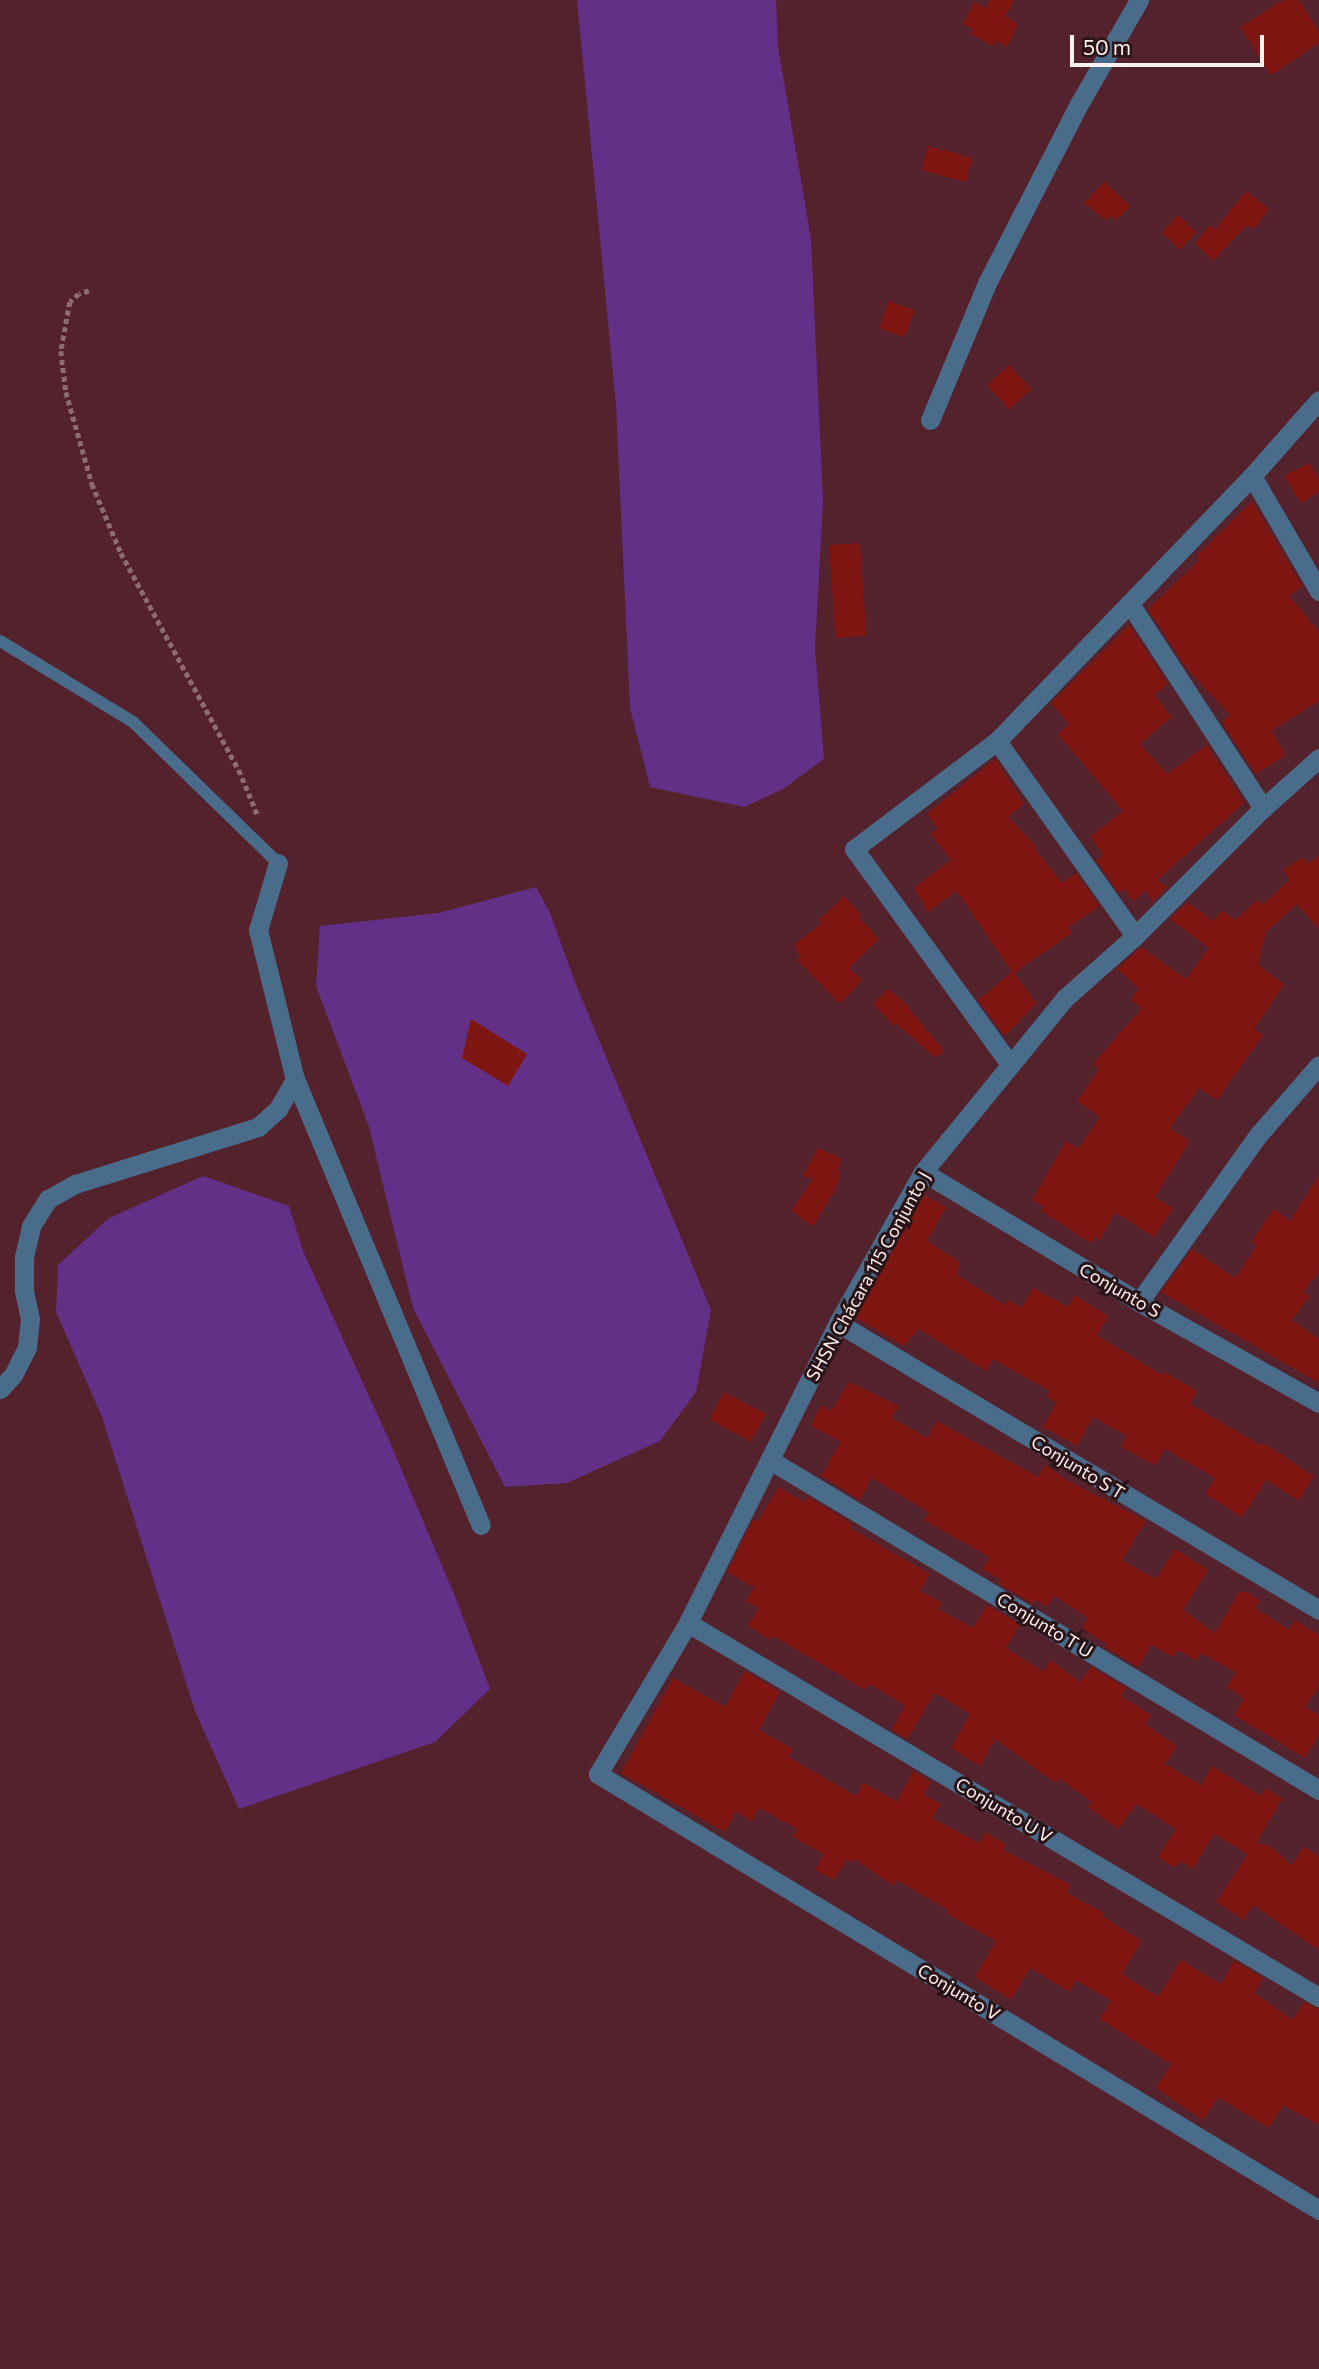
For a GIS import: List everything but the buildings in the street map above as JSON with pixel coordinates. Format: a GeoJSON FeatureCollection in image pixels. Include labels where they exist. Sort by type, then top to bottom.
{"type":"FeatureCollection","features":[{"type":"Feature","properties":{"kind":"street"},"geometry":{"type":"LineString","coordinates":[[930,420],[988,281],[1079,104],[1139,0]]}},
{"type":"Feature","properties":{"kind":"street"},"geometry":{"type":"LineString","coordinates":[[1009,1063],[854,849],[997,741],[1252,476],[1319,400]]}},
{"type":"Feature","properties":{"kind":"street"},"geometry":{"type":"LineString","coordinates":[[1252,476],[1319,591]]}},
{"type":"Feature","properties":{"kind":"street"},"geometry":{"type":"LineString","coordinates":[[1130,604],[1263,808]]}},
{"type":"Feature","properties":{"kind":"street"},"geometry":{"type":"LineString","coordinates":[[997,741],[1135,936]]}},
{"type":"Feature","properties":{"kind":"street","name":"SHSN Chácara 115 Conjunto J"},"geometry":{"type":"LineString","coordinates":[[598,1774],[688,1623],[838,1324],[923,1172],[1009,1063],[1066,998],[1135,936],[1263,808],[1319,758]]}},
{"type":"Feature","properties":{"kind":"street"},"geometry":{"type":"LineString","coordinates":[[278,863],[258,930],[295,1079],[481,1525]]}},
{"type":"Feature","properties":{"kind":"street"},"geometry":{"type":"LineString","coordinates":[[1139,1302],[1259,1134],[1319,1065]]}},
{"type":"Feature","properties":{"kind":"street"},"geometry":{"type":"LineString","coordinates":[[0,1389],[13,1375],[27,1347],[30,1319],[24,1290],[24,1257],[31,1226],[48,1199],[75,1184],[133,1164],[258,1127],[278,1109],[295,1079]]}},
{"type":"Feature","properties":{"kind":"street","name":"Conjunto S"},"geometry":{"type":"LineString","coordinates":[[923,1172],[1139,1302],[1319,1403]]}},
{"type":"Feature","properties":{"kind":"street","name":"Conjunto S T"},"geometry":{"type":"LineString","coordinates":[[838,1324],[1319,1610]]}},
{"type":"Feature","properties":{"kind":"street","name":"Conjunto T U"},"geometry":{"type":"LineString","coordinates":[[770,1460],[1319,1790]]}},
{"type":"Feature","properties":{"kind":"street","name":"Conjunto U V"},"geometry":{"type":"LineString","coordinates":[[688,1623],[1319,1997]]}},
{"type":"Feature","properties":{"kind":"street","name":"Conjunto V"},"geometry":{"type":"LineString","coordinates":[[598,1774],[1319,2210]]}},
{"type":"Feature","properties":{"kind":"lane"},"geometry":{"type":"LineString","coordinates":[[0,641],[133,722],[278,863]]}},
{"type":"Feature","properties":{"kind":"path"},"geometry":{"type":"LineString","coordinates":[[89,291],[79,294],[70,302],[61,351],[66,392],[92,484],[121,553],[239,770],[263,828]]}},
{"type":"Feature","properties":{"kind":"shaded area"},"geometry":{"type":"Polygon","coordinates":[[[577,0],[776,0],[778,47],[811,239],[823,501],[815,648],[824,759],[783,789],[744,807],[650,787],[630,708],[616,405],[577,0]]]}},
{"type":"Feature","properties":{"kind":"shaded area"},"geometry":{"type":"Polygon","coordinates":[[[536,887],[550,913],[575,982],[711,1310],[696,1392],[660,1441],[567,1483],[505,1487],[413,1308],[369,1127],[316,986],[320,926],[438,913],[536,887]]]}},
{"type":"Feature","properties":{"kind":"shaded area"},"geometry":{"type":"Polygon","coordinates":[[[203,1176],[289,1206],[303,1251],[389,1440],[456,1599],[490,1689],[435,1742],[239,1809],[195,1711],[102,1417],[56,1312],[58,1265],[109,1218],[203,1176]]]}}]}
